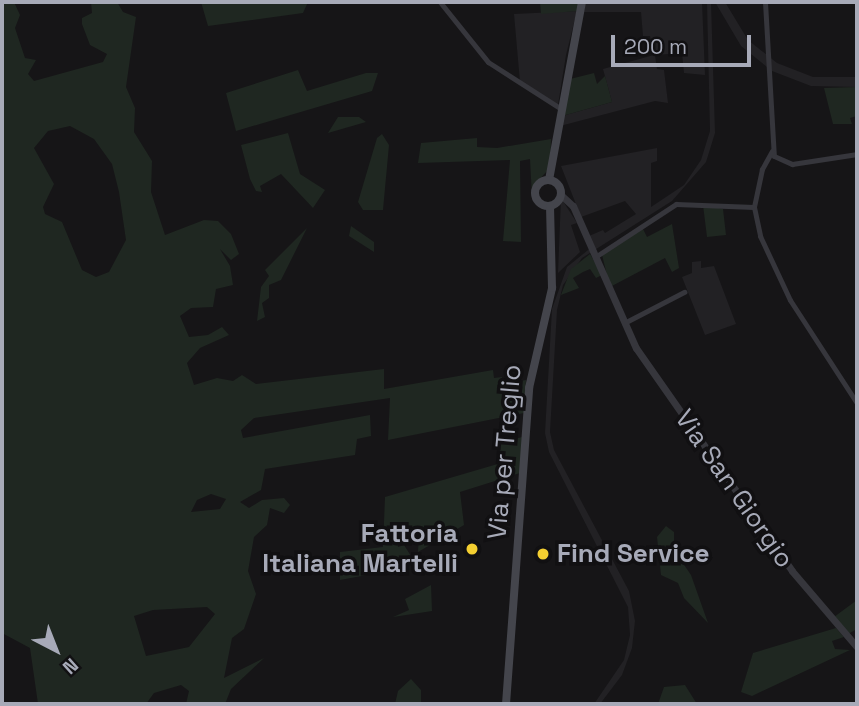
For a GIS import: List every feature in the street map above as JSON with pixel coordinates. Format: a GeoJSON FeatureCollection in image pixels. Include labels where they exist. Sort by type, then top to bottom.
{"type":"FeatureCollection","features":[{"type":"Feature","properties":{"kind":"main road"},"geometry":{"type":"LineString","coordinates":[[549,180],[559,108],[582,2]]}},
{"type":"Feature","properties":{"kind":"main road"},"geometry":{"type":"LineString","coordinates":[[549,180],[557,184],[561,195],[550,206],[542,205],[535,196],[538,185],[549,180]]}},
{"type":"Feature","properties":{"kind":"main road","name":"Via per Treglio"},"geometry":{"type":"LineString","coordinates":[[506,704],[529,388],[554,272],[550,206]]}},
{"type":"Feature","properties":{"kind":"street"},"geometry":{"type":"LineString","coordinates":[[440,2],[488,62],[559,108]]}},
{"type":"Feature","properties":{"kind":"street"},"geometry":{"type":"LineString","coordinates":[[765,2],[772,151],[762,169],[754,207],[767,255],[790,300],[857,403]]}},
{"type":"Feature","properties":{"kind":"street"},"geometry":{"type":"LineString","coordinates":[[772,151],[781,163],[792,164],[857,154]]}},
{"type":"Feature","properties":{"kind":"street","name":"Via San Giorgio"},"geometry":{"type":"LineString","coordinates":[[561,195],[570,201],[624,323],[650,371],[765,533],[857,647]]}},
{"type":"Feature","properties":{"kind":"street"},"geometry":{"type":"LineString","coordinates":[[594,253],[676,204],[754,207]]}},
{"type":"Feature","properties":{"kind":"street"},"geometry":{"type":"LineString","coordinates":[[624,323],[684,292]]}},
{"type":"Feature","properties":{"kind":"shaded area"},"geometry":{"type":"Polygon","coordinates":[[[2,2],[14,2],[20,15],[15,28],[25,58],[36,60],[28,74],[34,81],[103,62],[107,54],[90,45],[82,18],[92,13],[91,2],[117,2],[123,12],[136,17],[126,87],[135,108],[134,132],[152,161],[151,192],[165,235],[204,220],[218,221],[231,234],[239,254],[231,260],[220,249],[230,266],[233,285],[216,289],[213,307],[191,308],[180,316],[189,337],[208,335],[222,327],[229,335],[200,348],[187,363],[194,385],[217,378],[233,381],[242,375],[256,384],[384,369],[384,389],[493,370],[494,378],[502,377],[503,384],[526,380],[524,413],[388,440],[390,398],[254,418],[241,430],[243,438],[370,415],[371,436],[357,439],[355,455],[265,469],[261,490],[240,502],[249,508],[262,500],[284,498],[290,505],[284,513],[270,508],[267,525],[254,537],[248,571],[256,594],[244,629],[232,638],[224,678],[264,658],[231,689],[225,704],[186,704],[189,691],[181,685],[154,693],[146,704],[38,704],[30,648],[2,633],[2,2]],[[70,126],[48,131],[34,148],[54,184],[43,207],[45,214],[62,222],[82,270],[96,277],[109,272],[126,240],[119,192],[112,164],[94,139],[70,126]],[[211,494],[197,500],[191,512],[220,509],[226,499],[211,494]],[[207,607],[153,610],[134,616],[146,656],[189,647],[215,614],[207,607]]]}},
{"type":"Feature","properties":{"kind":"shaded area"},"geometry":{"type":"Polygon","coordinates":[[[201,2],[308,2],[303,13],[208,26],[201,2]]]}},
{"type":"Feature","properties":{"kind":"shaded area"},"geometry":{"type":"Polygon","coordinates":[[[540,2],[579,2],[577,11],[541,14],[540,2]]]}},
{"type":"Feature","properties":{"kind":"shaded area"},"geometry":{"type":"Polygon","coordinates":[[[585,2],[702,2],[705,75],[684,73],[682,53],[655,55],[657,69],[664,70],[668,103],[655,101],[560,126],[562,116],[612,102],[603,69],[654,55],[650,36],[643,36],[641,12],[584,12],[585,2]]]}},
{"type":"Feature","properties":{"kind":"shaded area"},"geometry":{"type":"Polygon","coordinates":[[[707,2],[711,2],[715,133],[706,162],[672,201],[582,258],[563,285],[557,310],[550,432],[554,450],[629,591],[635,621],[632,648],[622,675],[600,704],[594,704],[624,660],[630,635],[628,607],[549,452],[545,433],[552,309],[567,267],[593,246],[589,236],[603,230],[605,233],[636,214],[625,201],[581,217],[561,166],[657,148],[657,161],[651,163],[651,207],[684,185],[701,160],[710,131],[707,2]]]}},
{"type":"Feature","properties":{"kind":"shaded area"},"geometry":{"type":"Polygon","coordinates":[[[715,2],[725,2],[748,40],[777,63],[813,77],[857,77],[857,87],[811,86],[772,71],[741,46],[715,2]]]}},
{"type":"Feature","properties":{"kind":"shaded area"},"geometry":{"type":"Polygon","coordinates":[[[577,11],[558,105],[520,82],[514,14],[577,11]]]}},
{"type":"Feature","properties":{"kind":"shaded area"},"geometry":{"type":"Polygon","coordinates":[[[298,70],[307,91],[366,73],[378,73],[372,91],[236,131],[226,93],[298,70]]]}},
{"type":"Feature","properties":{"kind":"shaded area"},"geometry":{"type":"Polygon","coordinates":[[[594,73],[597,84],[605,76],[612,102],[562,116],[570,79],[594,73]]]}},
{"type":"Feature","properties":{"kind":"shaded area"},"geometry":{"type":"Polygon","coordinates":[[[857,87],[857,116],[850,118],[852,124],[833,124],[824,88],[857,87]]]}},
{"type":"Feature","properties":{"kind":"shaded area"},"geometry":{"type":"Polygon","coordinates":[[[338,117],[359,117],[366,122],[328,133],[338,117]]]}},
{"type":"Feature","properties":{"kind":"shaded area"},"geometry":{"type":"Polygon","coordinates":[[[288,133],[300,174],[325,190],[313,208],[281,174],[260,186],[262,192],[256,191],[250,179],[241,145],[288,133]]]}},
{"type":"Feature","properties":{"kind":"shaded area"},"geometry":{"type":"Polygon","coordinates":[[[382,134],[389,145],[383,210],[363,210],[358,202],[377,138],[382,134]]]}},
{"type":"Feature","properties":{"kind":"shaded area"},"geometry":{"type":"Polygon","coordinates":[[[477,138],[477,147],[497,148],[551,139],[550,168],[533,186],[532,197],[530,159],[520,161],[521,242],[503,241],[510,160],[418,163],[421,143],[477,138]]]}},
{"type":"Feature","properties":{"kind":"shaded area"},"geometry":{"type":"Polygon","coordinates":[[[561,198],[577,223],[571,225],[580,252],[558,273],[561,198]]]}},
{"type":"Feature","properties":{"kind":"shaded area"},"geometry":{"type":"Polygon","coordinates":[[[703,205],[723,209],[726,235],[707,237],[703,205]]]}},
{"type":"Feature","properties":{"kind":"shaded area"},"geometry":{"type":"Polygon","coordinates":[[[672,224],[679,268],[672,272],[665,258],[610,287],[602,255],[642,227],[647,237],[672,224]]]}},
{"type":"Feature","properties":{"kind":"shaded area"},"geometry":{"type":"Polygon","coordinates":[[[351,226],[374,242],[374,252],[349,236],[351,226]]]}},
{"type":"Feature","properties":{"kind":"shaded area"},"geometry":{"type":"Polygon","coordinates":[[[307,228],[281,280],[269,285],[269,298],[262,303],[265,317],[257,321],[261,287],[269,276],[265,270],[307,228]]]}},
{"type":"Feature","properties":{"kind":"shaded area"},"geometry":{"type":"Polygon","coordinates":[[[590,254],[602,275],[596,278],[590,269],[583,272],[573,278],[579,288],[561,295],[571,269],[590,254]]]}},
{"type":"Feature","properties":{"kind":"shaded area"},"geometry":{"type":"Polygon","coordinates":[[[701,261],[701,268],[714,266],[736,324],[705,335],[682,277],[692,273],[692,262],[701,261]]]}},
{"type":"Feature","properties":{"kind":"shaded area"},"geometry":{"type":"Polygon","coordinates":[[[522,437],[520,473],[460,492],[464,525],[418,552],[419,534],[397,540],[398,547],[404,545],[411,556],[378,573],[340,580],[340,552],[383,547],[385,497],[501,463],[499,443],[522,437]]]}},
{"type":"Feature","properties":{"kind":"shaded area"},"geometry":{"type":"Polygon","coordinates":[[[666,526],[674,532],[674,550],[691,575],[708,623],[684,598],[678,583],[661,575],[657,537],[666,526]]]}},
{"type":"Feature","properties":{"kind":"shaded area"},"geometry":{"type":"Polygon","coordinates":[[[431,585],[432,611],[393,617],[409,610],[405,599],[431,585]]]}},
{"type":"Feature","properties":{"kind":"shaded area"},"geometry":{"type":"Polygon","coordinates":[[[857,600],[857,629],[848,634],[834,617],[857,600]]]}},
{"type":"Feature","properties":{"kind":"shaded area"},"geometry":{"type":"Polygon","coordinates":[[[836,628],[844,637],[832,641],[835,649],[850,650],[752,696],[741,692],[753,653],[836,628]]]}},
{"type":"Feature","properties":{"kind":"shaded area"},"geometry":{"type":"Polygon","coordinates":[[[411,679],[421,690],[421,704],[395,704],[398,691],[411,679]]]}},
{"type":"Feature","properties":{"kind":"shaded area"},"geometry":{"type":"Polygon","coordinates":[[[685,685],[697,704],[658,704],[664,687],[685,685]]]}},
{"type":"Feature","properties":{"kind":"place","name":"Fattoria Italiana Martelli"},"geometry":{"type":"Point","coordinates":[472,549]}},
{"type":"Feature","properties":{"kind":"place","name":"Find Service"},"geometry":{"type":"Point","coordinates":[543,554]}}]}
